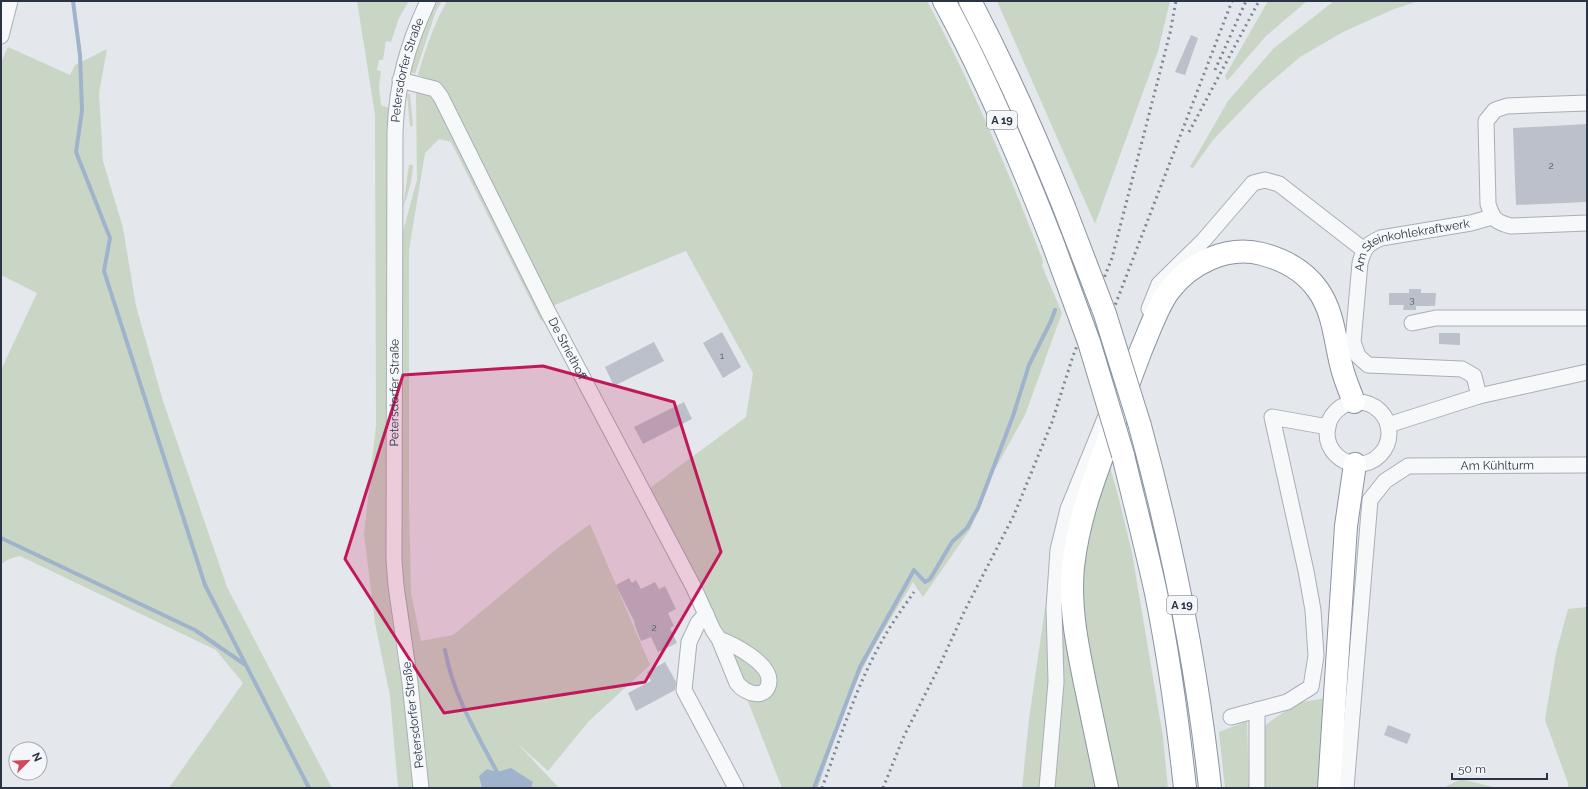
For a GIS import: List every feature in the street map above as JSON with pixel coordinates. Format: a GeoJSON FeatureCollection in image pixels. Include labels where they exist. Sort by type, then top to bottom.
{"type":"FeatureCollection","features":[{"type":"Feature","properties":{"kind":"highway","name":"A 19"},"geometry":{"type":"LineString","coordinates":[[944,1],[982,76],[1007,131],[1052,241],[1089,342],[1123,455],[1156,593],[1179,733],[1185,788]]}},
{"type":"Feature","properties":{"kind":"highway","name":"A 19"},"geometry":{"type":"LineString","coordinates":[[970,1],[1007,75],[1045,159],[1105,314],[1140,426],[1178,580],[1202,718],[1210,788]]}},
{"type":"Feature","properties":{"kind":"highway"},"geometry":{"type":"LineString","coordinates":[[1107,788],[1077,645],[1073,604],[1073,569],[1078,534],[1087,499],[1135,366],[1155,317],[1168,292],[1186,273],[1208,259],[1230,252],[1254,252],[1280,258],[1301,270],[1318,291],[1329,311],[1343,373],[1354,402]]}},
{"type":"Feature","properties":{"kind":"highway"},"geometry":{"type":"LineString","coordinates":[[1329,788],[1346,526],[1355,464]]}},
{"type":"Feature","properties":{"kind":"street"},"geometry":{"type":"LineString","coordinates":[[1,36],[10,1]]}},
{"type":"Feature","properties":{"kind":"street","name":"Petersdorfer Straße"},"geometry":{"type":"LineString","coordinates":[[421,788],[411,690],[396,586],[394,560],[395,132],[396,108],[400,80],[409,46],[428,1]]}},
{"type":"Feature","properties":{"kind":"street","name":"De Striethoff"},"geometry":{"type":"LineString","coordinates":[[400,80],[434,89],[441,97],[547,310],[719,639]]}},
{"type":"Feature","properties":{"kind":"street","name":"Am Steinkohlekraftwerk"},"geometry":{"type":"LineString","coordinates":[[1587,103],[1507,106],[1495,110],[1486,121],[1488,204],[1492,217],[1499,223],[1511,226],[1587,223]]}},
{"type":"Feature","properties":{"kind":"street"},"geometry":{"type":"LineString","coordinates":[[1047,788],[1056,682],[1054,608],[1058,550],[1068,509],[1159,284],[1204,240],[1253,183],[1265,180],[1279,184],[1364,250]]}},
{"type":"Feature","properties":{"kind":"street","name":"Am Steinkohlekraftwerk"},"geometry":{"type":"LineString","coordinates":[[1479,396],[1474,376],[1462,369],[1368,365],[1358,356],[1353,342],[1360,263],[1364,250],[1370,242],[1381,238],[1470,223],[1492,217]]}},
{"type":"Feature","properties":{"kind":"street"},"geometry":{"type":"LineString","coordinates":[[1412,323],[1436,318],[1587,318]]}},
{"type":"Feature","properties":{"kind":"street"},"geometry":{"type":"LineString","coordinates":[[1388,425],[1479,396],[1587,372]]}},
{"type":"Feature","properties":{"kind":"street"},"geometry":{"type":"LineString","coordinates":[[1354,402],[1363,402],[1379,410],[1388,425],[1389,435],[1387,445],[1382,453],[1374,460],[1365,463],[1355,464],[1345,461],[1330,447],[1327,437],[1331,418],[1337,410],[1354,402]]}},
{"type":"Feature","properties":{"kind":"street"},"geometry":{"type":"LineString","coordinates":[[1231,717],[1287,702],[1311,687],[1316,656],[1313,610],[1306,571],[1272,418],[1328,427]]}},
{"type":"Feature","properties":{"kind":"street","name":"Am Kühlturm"},"geometry":{"type":"LineString","coordinates":[[1346,788],[1370,500],[1384,480],[1408,466],[1587,465]]}},
{"type":"Feature","properties":{"kind":"street"},"geometry":{"type":"LineString","coordinates":[[706,614],[698,623],[689,642],[684,690],[736,788]]}},
{"type":"Feature","properties":{"kind":"street"},"geometry":{"type":"LineString","coordinates":[[1257,710],[1257,788]]}},
{"type":"Feature","properties":{"kind":"highlighted area"},"geometry":{"type":"Polygon","coordinates":[[[543,366],[674,402],[721,552],[645,682],[444,713],[345,559],[403,375],[543,366]]]}},
{"type":"Feature","properties":{"kind":"green space"},"geometry":{"type":"Polygon","coordinates":[[[357,1],[409,1],[399,18],[391,42],[386,41],[383,60],[379,60],[377,70],[381,71],[379,87],[381,105],[389,108],[386,312],[386,525],[388,588],[406,709],[413,788],[398,788],[390,696],[375,623],[364,534],[376,425],[375,115],[357,1]]]}},
{"type":"Feature","properties":{"kind":"green space"},"geometry":{"type":"Polygon","coordinates":[[[435,1],[442,1],[436,11],[415,74],[411,72],[423,28],[435,1]]]}},
{"type":"Feature","properties":{"kind":"green space"},"geometry":{"type":"Polygon","coordinates":[[[447,1],[927,1],[975,97],[1017,195],[1043,261],[1042,266],[1062,313],[1025,415],[995,469],[971,528],[923,597],[913,582],[882,633],[851,694],[818,788],[782,788],[714,615],[650,488],[746,417],[753,373],[686,251],[550,307],[438,86],[428,79],[418,75],[430,37],[447,1]]]}},
{"type":"Feature","properties":{"kind":"green space"},"geometry":{"type":"Polygon","coordinates":[[[997,1],[1170,1],[1158,51],[1095,224],[997,1]]]}},
{"type":"Feature","properties":{"kind":"green space"},"geometry":{"type":"Polygon","coordinates":[[[1268,1],[1307,1],[1266,36],[1227,81],[1225,76],[1268,1]]]}},
{"type":"Feature","properties":{"kind":"green space"},"geometry":{"type":"Polygon","coordinates":[[[1334,1],[1419,1],[1394,9],[1343,32],[1300,57],[1258,93],[1213,140],[1193,168],[1190,167],[1228,101],[1274,48],[1334,1]]]}},
{"type":"Feature","properties":{"kind":"green space"},"geometry":{"type":"Polygon","coordinates":[[[8,47],[70,75],[75,65],[107,49],[99,93],[103,161],[123,228],[136,306],[163,401],[227,587],[332,788],[169,788],[243,683],[216,650],[20,556],[9,559],[1,564],[1,370],[37,293],[1,275],[1,63],[8,47]]]}},
{"type":"Feature","properties":{"kind":"green space"},"geometry":{"type":"Polygon","coordinates":[[[419,90],[431,95],[438,102],[546,315],[541,321],[451,142],[439,139],[425,153],[409,250],[409,503],[411,593],[421,641],[453,635],[559,547],[590,524],[650,665],[589,721],[548,771],[517,743],[559,788],[428,788],[425,742],[405,611],[401,538],[401,331],[403,231],[417,180],[416,92],[419,90]]]}},
{"type":"Feature","properties":{"kind":"green space"},"geometry":{"type":"Polygon","coordinates":[[[407,94],[410,94],[413,126],[410,126],[407,94]]]}},
{"type":"Feature","properties":{"kind":"green space"},"geometry":{"type":"Polygon","coordinates":[[[409,165],[413,165],[412,176],[409,192],[403,207],[409,165]]]}},
{"type":"Feature","properties":{"kind":"green space"},"geometry":{"type":"Polygon","coordinates":[[[1096,417],[1118,495],[1132,553],[1163,737],[1168,788],[1022,788],[1029,719],[1054,546],[1068,495],[1096,417]]]}},
{"type":"Feature","properties":{"kind":"green space"},"geometry":{"type":"Polygon","coordinates":[[[1587,607],[1587,788],[1568,788],[1568,783],[1545,720],[1556,653],[1568,609],[1587,607]]]}},
{"type":"Feature","properties":{"kind":"green space"},"geometry":{"type":"Polygon","coordinates":[[[1326,698],[1319,788],[1262,788],[1261,728],[1297,703],[1326,698]]]}},
{"type":"Feature","properties":{"kind":"green space"},"geometry":{"type":"Polygon","coordinates":[[[1247,721],[1249,788],[1225,788],[1219,732],[1247,721]]]}},
{"type":"Feature","properties":{"kind":"green space"},"geometry":{"type":"Polygon","coordinates":[[[1461,779],[1497,788],[1443,788],[1461,779]]]}},
{"type":"Feature","properties":{"kind":"water"},"geometry":{"type":"Polygon","coordinates":[[[511,768],[533,782],[531,788],[482,788],[479,776],[487,769],[497,772],[511,768]]]}},
{"type":"Feature","properties":{"kind":"building"},"geometry":{"type":"Polygon","coordinates":[[[1191,35],[1198,38],[1185,75],[1175,72],[1191,35]]]}},
{"type":"Feature","properties":{"kind":"building"},"geometry":{"type":"Polygon","coordinates":[[[1587,124],[1587,202],[1516,205],[1513,128],[1587,124]]]}},
{"type":"Feature","properties":{"kind":"building"},"geometry":{"type":"Polygon","coordinates":[[[1409,289],[1421,289],[1421,293],[1436,293],[1435,306],[1416,306],[1416,310],[1403,310],[1404,305],[1389,305],[1389,293],[1409,293],[1409,289]]]}},
{"type":"Feature","properties":{"kind":"building"},"geometry":{"type":"Polygon","coordinates":[[[722,332],[741,367],[723,378],[703,343],[722,332]]]}},
{"type":"Feature","properties":{"kind":"building"},"geometry":{"type":"Polygon","coordinates":[[[1439,333],[1460,333],[1460,345],[1439,344],[1439,333]]]}},
{"type":"Feature","properties":{"kind":"building"},"geometry":{"type":"Polygon","coordinates":[[[654,342],[664,361],[614,386],[605,367],[654,342]]]}},
{"type":"Feature","properties":{"kind":"building"},"geometry":{"type":"Polygon","coordinates":[[[684,402],[692,419],[643,444],[634,427],[684,402]]]}},
{"type":"Feature","properties":{"kind":"building"},"geometry":{"type":"Polygon","coordinates":[[[629,578],[632,583],[636,580],[641,589],[655,582],[659,589],[665,586],[676,609],[668,613],[674,626],[670,628],[677,643],[658,652],[651,637],[641,641],[635,623],[616,585],[629,578]]]}},
{"type":"Feature","properties":{"kind":"building"},"geometry":{"type":"Polygon","coordinates":[[[665,662],[676,682],[675,690],[636,711],[628,693],[651,681],[647,672],[665,662]]]}},
{"type":"Feature","properties":{"kind":"building"},"geometry":{"type":"Polygon","coordinates":[[[1388,725],[1411,734],[1407,744],[1384,735],[1388,725]]]}},
{"type":"Feature","properties":{"kind":"waterway"},"geometry":{"type":"LineString","coordinates":[[73,1],[80,55],[82,111],[76,152],[110,238],[104,271],[205,585],[309,788]]}},
{"type":"Feature","properties":{"kind":"waterway"},"geometry":{"type":"LineString","coordinates":[[814,788],[860,667],[914,570],[925,582],[930,579],[952,542],[967,528],[978,508],[1013,416],[1029,365],[1055,310]]}},
{"type":"Feature","properties":{"kind":"waterway"},"geometry":{"type":"LineString","coordinates":[[1,538],[195,630],[244,664]]}},
{"type":"Feature","properties":{"kind":"waterway"},"geometry":{"type":"LineString","coordinates":[[445,650],[459,698],[473,728],[497,772]]}},
{"type":"Feature","properties":{"kind":"railway"},"geometry":{"type":"LineString","coordinates":[[883,788],[904,736],[938,669],[965,610],[1014,515],[1052,422],[1073,356],[1112,258],[1170,33],[1176,1]]}},
{"type":"Feature","properties":{"kind":"railway"},"geometry":{"type":"LineString","coordinates":[[1096,355],[1232,1]]}},
{"type":"Feature","properties":{"kind":"railway"},"geometry":{"type":"LineString","coordinates":[[1215,70],[1246,1]]}},
{"type":"Feature","properties":{"kind":"railway"},"geometry":{"type":"LineString","coordinates":[[1189,132],[1259,1]]}},
{"type":"Feature","properties":{"kind":"railway"},"geometry":{"type":"LineString","coordinates":[[822,788],[864,676],[897,616],[914,592]]}}]}
